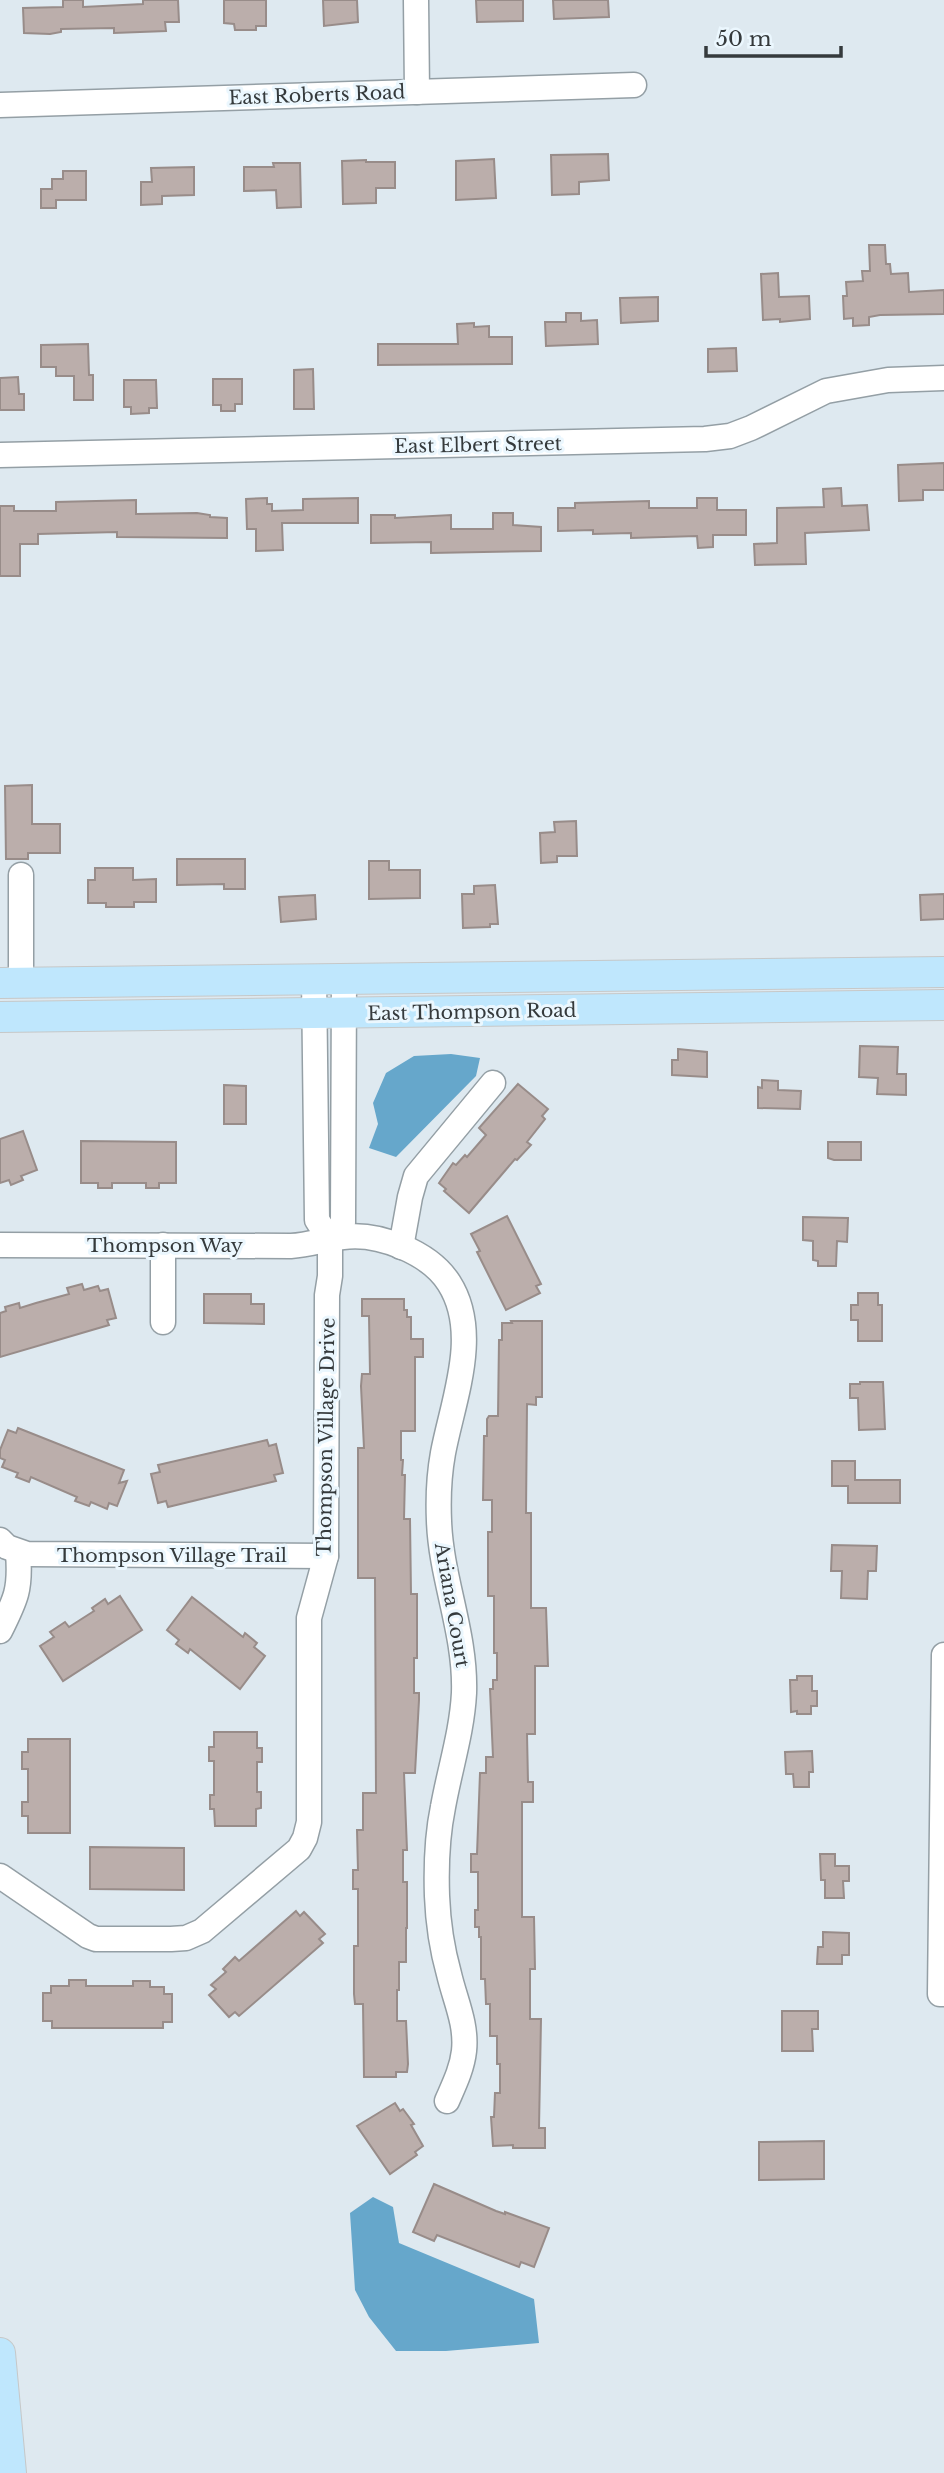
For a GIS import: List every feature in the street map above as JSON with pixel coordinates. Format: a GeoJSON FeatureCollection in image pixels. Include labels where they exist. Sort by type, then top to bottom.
{"type":"FeatureCollection","features":[{"type":"Feature","properties":{"kind":"main road","name":"East Thompson Road"},"geometry":{"type":"LineString","coordinates":[[11,982],[944,972]]}},
{"type":"Feature","properties":{"kind":"main road","name":"East Thompson Road"},"geometry":{"type":"LineString","coordinates":[[0,1017],[944,1005]]}},
{"type":"Feature","properties":{"kind":"main road"},"geometry":{"type":"LineString","coordinates":[[0,2353],[11,2473]]}},
{"type":"Feature","properties":{"kind":"street"},"geometry":{"type":"LineString","coordinates":[[416,0],[417,92]]}},
{"type":"Feature","properties":{"kind":"street","name":"East Roberts Road"},"geometry":{"type":"LineString","coordinates":[[0,105],[634,85]]}},
{"type":"Feature","properties":{"kind":"street","name":"East Elbert Street"},"geometry":{"type":"LineString","coordinates":[[0,455],[696,440],[730,436],[826,391],[888,380],[944,378]]}},
{"type":"Feature","properties":{"kind":"street"},"geometry":{"type":"LineString","coordinates":[[11,982],[21,875]]}},
{"type":"Feature","properties":{"kind":"street","name":"Thompson Village Drive"},"geometry":{"type":"LineString","coordinates":[[314,978],[330,1014]]}},
{"type":"Feature","properties":{"kind":"street","name":"Thompson Village Drive"},"geometry":{"type":"LineString","coordinates":[[0,1876],[96,1939],[186,1938],[201,1931],[299,1849],[305,1838],[309,1822],[309,1618],[326,1556],[327,1295],[330,1240],[317,1220],[330,1014],[344,978]]}},
{"type":"Feature","properties":{"kind":"street"},"geometry":{"type":"LineString","coordinates":[[401,1247],[416,1176],[493,1083]]}},
{"type":"Feature","properties":{"kind":"street","name":"Ariana Court"},"geometry":{"type":"LineString","coordinates":[[330,1240],[361,1237],[421,1255],[446,1279],[458,1300],[463,1325],[460,1381],[443,1453],[439,1500],[442,1549],[459,1629],[464,1679],[459,1738],[443,1808],[437,1862],[437,1900],[442,1939],[462,2018],[464,2042],[459,2072],[447,2101]]}},
{"type":"Feature","properties":{"kind":"street","name":"Thompson Way"},"geometry":{"type":"LineString","coordinates":[[0,1245],[291,1246],[330,1240]]}},
{"type":"Feature","properties":{"kind":"street"},"geometry":{"type":"LineString","coordinates":[[163,1245],[163,1322]]}},
{"type":"Feature","properties":{"kind":"street"},"geometry":{"type":"LineString","coordinates":[[0,1631],[18,1593],[20,1577],[9,1546]]}},
{"type":"Feature","properties":{"kind":"street","name":"Thompson Village Trail"},"geometry":{"type":"LineString","coordinates":[[9,1546],[326,1556]]}},
{"type":"Feature","properties":{"kind":"street"},"geometry":{"type":"LineString","coordinates":[[942,1994],[944,1655]]}},
{"type":"Feature","properties":{"kind":"water"},"geometry":{"type":"Polygon","coordinates":[[[451,1054],[480,1058],[476,1076],[396,1157],[369,1148],[378,1124],[373,1103],[386,1073],[414,1056],[451,1054]]]}},
{"type":"Feature","properties":{"kind":"water"},"geometry":{"type":"Polygon","coordinates":[[[373,2197],[393,2207],[399,2243],[534,2299],[539,2343],[446,2351],[396,2351],[369,2317],[355,2290],[350,2213],[373,2197]]]}},
{"type":"Feature","properties":{"kind":"building"},"geometry":{"type":"Polygon","coordinates":[[[63,0],[83,0],[83,7],[143,4],[143,0],[178,0],[179,22],[165,22],[166,31],[114,33],[114,28],[61,29],[61,32],[50,34],[24,33],[23,8],[63,7],[63,0]]]}},
{"type":"Feature","properties":{"kind":"building"},"geometry":{"type":"Polygon","coordinates":[[[224,0],[266,0],[266,26],[256,26],[256,30],[235,30],[234,24],[224,23],[224,0]]]}},
{"type":"Feature","properties":{"kind":"building"},"geometry":{"type":"Polygon","coordinates":[[[323,0],[357,0],[358,22],[324,26],[323,0]]]}},
{"type":"Feature","properties":{"kind":"building"},"geometry":{"type":"Polygon","coordinates":[[[476,0],[523,0],[523,21],[477,22],[476,0]]]}},
{"type":"Feature","properties":{"kind":"building"},"geometry":{"type":"Polygon","coordinates":[[[553,0],[608,0],[609,17],[554,19],[553,0]]]}},
{"type":"Feature","properties":{"kind":"building"},"geometry":{"type":"Polygon","coordinates":[[[608,154],[609,180],[579,182],[579,194],[552,195],[551,155],[608,154]]]}},
{"type":"Feature","properties":{"kind":"building"},"geometry":{"type":"Polygon","coordinates":[[[494,159],[496,198],[456,200],[456,161],[494,159]]]}},
{"type":"Feature","properties":{"kind":"building"},"geometry":{"type":"Polygon","coordinates":[[[342,161],[395,162],[395,188],[376,188],[376,203],[343,204],[342,161]]]}},
{"type":"Feature","properties":{"kind":"building"},"geometry":{"type":"Polygon","coordinates":[[[273,163],[300,163],[301,207],[277,208],[276,190],[244,191],[244,167],[274,167],[273,163]]]}},
{"type":"Feature","properties":{"kind":"building"},"geometry":{"type":"Polygon","coordinates":[[[194,167],[194,195],[162,196],[162,204],[141,205],[141,182],[152,182],[151,168],[194,167]]]}},
{"type":"Feature","properties":{"kind":"building"},"geometry":{"type":"Polygon","coordinates":[[[63,171],[86,171],[86,200],[56,200],[56,208],[41,208],[41,189],[52,189],[52,179],[63,179],[63,171]]]}},
{"type":"Feature","properties":{"kind":"building"},"geometry":{"type":"Polygon","coordinates":[[[869,245],[885,245],[886,264],[890,264],[891,274],[908,273],[909,292],[944,290],[944,314],[880,315],[869,317],[869,325],[853,326],[853,318],[844,319],[843,296],[847,296],[846,282],[863,281],[862,271],[870,271],[869,245]]]}},
{"type":"Feature","properties":{"kind":"building"},"geometry":{"type":"Polygon","coordinates":[[[778,273],[779,297],[809,296],[810,319],[780,322],[780,319],[763,320],[761,274],[778,273]]]}},
{"type":"Feature","properties":{"kind":"building"},"geometry":{"type":"Polygon","coordinates":[[[658,297],[658,321],[621,323],[620,298],[658,297]]]}},
{"type":"Feature","properties":{"kind":"building"},"geometry":{"type":"Polygon","coordinates":[[[566,313],[581,313],[581,321],[597,320],[598,344],[546,346],[545,322],[566,322],[566,313]]]}},
{"type":"Feature","properties":{"kind":"building"},"geometry":{"type":"Polygon","coordinates":[[[474,323],[474,327],[489,326],[489,337],[512,337],[512,364],[378,365],[378,344],[458,344],[457,324],[474,323]]]}},
{"type":"Feature","properties":{"kind":"building"},"geometry":{"type":"Polygon","coordinates":[[[88,344],[89,375],[93,375],[93,400],[74,400],[74,376],[56,376],[56,367],[41,367],[41,345],[88,344]]]}},
{"type":"Feature","properties":{"kind":"building"},"geometry":{"type":"Polygon","coordinates":[[[736,348],[737,371],[708,372],[708,349],[736,348]]]}},
{"type":"Feature","properties":{"kind":"building"},"geometry":{"type":"Polygon","coordinates":[[[313,369],[314,409],[294,409],[294,370],[313,369]]]}},
{"type":"Feature","properties":{"kind":"building"},"geometry":{"type":"Polygon","coordinates":[[[18,377],[19,394],[24,394],[24,410],[0,410],[0,378],[18,377]]]}},
{"type":"Feature","properties":{"kind":"building"},"geometry":{"type":"Polygon","coordinates":[[[213,379],[242,379],[242,404],[235,404],[235,411],[221,411],[221,405],[213,405],[213,379]]]}},
{"type":"Feature","properties":{"kind":"building"},"geometry":{"type":"Polygon","coordinates":[[[124,380],[156,380],[157,408],[149,408],[149,413],[131,414],[131,407],[124,407],[124,380]]]}},
{"type":"Feature","properties":{"kind":"building"},"geometry":{"type":"Polygon","coordinates":[[[944,463],[944,490],[923,490],[923,500],[899,501],[898,465],[944,463]]]}},
{"type":"Feature","properties":{"kind":"building"},"geometry":{"type":"Polygon","coordinates":[[[841,488],[842,506],[867,505],[869,530],[805,533],[806,564],[755,565],[754,544],[777,543],[777,508],[824,507],[823,489],[841,488]]]}},
{"type":"Feature","properties":{"kind":"building"},"geometry":{"type":"Polygon","coordinates":[[[267,498],[267,504],[272,504],[272,511],[303,510],[303,499],[358,498],[358,523],[282,523],[283,550],[256,551],[256,529],[247,529],[246,499],[267,498]]]}},
{"type":"Feature","properties":{"kind":"building"},"geometry":{"type":"Polygon","coordinates":[[[697,498],[717,498],[717,510],[746,510],[746,535],[713,535],[713,547],[698,548],[697,536],[631,538],[631,533],[558,531],[558,508],[575,508],[575,503],[649,501],[649,508],[697,508],[697,498]]]}},
{"type":"Feature","properties":{"kind":"building"},"geometry":{"type":"Polygon","coordinates":[[[136,500],[136,514],[197,513],[227,518],[227,538],[117,537],[117,532],[38,534],[38,544],[20,544],[20,576],[0,576],[0,506],[14,506],[14,511],[56,511],[56,502],[136,500]]]}},
{"type":"Feature","properties":{"kind":"building"},"geometry":{"type":"Polygon","coordinates":[[[493,513],[513,513],[513,525],[541,527],[541,551],[431,553],[431,542],[371,543],[371,515],[395,515],[395,518],[451,515],[451,529],[493,529],[493,513]]]}},
{"type":"Feature","properties":{"kind":"building"},"geometry":{"type":"Polygon","coordinates":[[[32,785],[32,824],[60,824],[60,853],[28,853],[28,859],[6,859],[5,786],[32,785]]]}},
{"type":"Feature","properties":{"kind":"building"},"geometry":{"type":"Polygon","coordinates":[[[576,821],[577,856],[557,856],[557,862],[541,863],[540,833],[555,832],[554,822],[576,821]]]}},
{"type":"Feature","properties":{"kind":"building"},"geometry":{"type":"Polygon","coordinates":[[[177,859],[245,859],[245,889],[224,889],[224,884],[177,885],[177,859]]]}},
{"type":"Feature","properties":{"kind":"building"},"geometry":{"type":"Polygon","coordinates":[[[369,861],[389,861],[389,870],[420,870],[420,898],[369,899],[369,861]]]}},
{"type":"Feature","properties":{"kind":"building"},"geometry":{"type":"Polygon","coordinates":[[[95,868],[133,868],[133,880],[156,879],[156,902],[134,902],[134,907],[106,907],[106,903],[88,903],[88,880],[95,880],[95,868]]]}},
{"type":"Feature","properties":{"kind":"building"},"geometry":{"type":"Polygon","coordinates":[[[495,885],[498,924],[463,928],[462,894],[474,894],[474,886],[495,885]]]}},
{"type":"Feature","properties":{"kind":"building"},"geometry":{"type":"Polygon","coordinates":[[[944,894],[944,919],[921,920],[920,895],[944,894]]]}},
{"type":"Feature","properties":{"kind":"building"},"geometry":{"type":"Polygon","coordinates":[[[315,895],[316,919],[281,922],[279,897],[315,895]]]}},
{"type":"Feature","properties":{"kind":"building"},"geometry":{"type":"Polygon","coordinates":[[[860,1046],[898,1047],[897,1074],[906,1074],[906,1095],[877,1094],[878,1078],[859,1077],[860,1046]]]}},
{"type":"Feature","properties":{"kind":"building"},"geometry":{"type":"Polygon","coordinates":[[[678,1049],[707,1052],[707,1077],[672,1075],[672,1060],[678,1060],[678,1049]]]}},
{"type":"Feature","properties":{"kind":"building"},"geometry":{"type":"Polygon","coordinates":[[[762,1080],[778,1081],[778,1090],[801,1091],[800,1109],[758,1108],[758,1087],[762,1088],[762,1080]]]}},
{"type":"Feature","properties":{"kind":"building"},"geometry":{"type":"Polygon","coordinates":[[[518,1084],[548,1109],[542,1116],[545,1119],[527,1142],[531,1145],[515,1159],[469,1213],[444,1191],[446,1189],[439,1183],[453,1163],[456,1165],[465,1155],[467,1157],[486,1135],[479,1128],[518,1084]]]}},
{"type":"Feature","properties":{"kind":"building"},"geometry":{"type":"Polygon","coordinates":[[[224,1085],[246,1086],[246,1124],[224,1124],[224,1085]]]}},
{"type":"Feature","properties":{"kind":"building"},"geometry":{"type":"Polygon","coordinates":[[[23,1131],[37,1170],[21,1176],[23,1180],[11,1185],[9,1180],[0,1183],[0,1139],[23,1131]]]}},
{"type":"Feature","properties":{"kind":"building"},"geometry":{"type":"Polygon","coordinates":[[[81,1141],[176,1142],[176,1183],[159,1183],[159,1188],[146,1188],[146,1183],[112,1183],[112,1188],[98,1188],[98,1183],[81,1183],[81,1141]]]}},
{"type":"Feature","properties":{"kind":"building"},"geometry":{"type":"Polygon","coordinates":[[[828,1142],[861,1142],[861,1160],[828,1158],[828,1142]]]}},
{"type":"Feature","properties":{"kind":"building"},"geometry":{"type":"Polygon","coordinates":[[[507,1216],[541,1284],[536,1286],[540,1293],[506,1310],[471,1234],[507,1216]]]}},
{"type":"Feature","properties":{"kind":"building"},"geometry":{"type":"Polygon","coordinates":[[[803,1217],[848,1218],[847,1242],[837,1241],[836,1266],[818,1266],[818,1261],[813,1260],[813,1241],[803,1240],[803,1217]]]}},
{"type":"Feature","properties":{"kind":"building"},"geometry":{"type":"Polygon","coordinates":[[[82,1284],[84,1290],[98,1286],[100,1291],[108,1289],[116,1318],[107,1320],[109,1325],[0,1357],[0,1313],[6,1311],[5,1307],[19,1303],[20,1308],[69,1294],[67,1288],[82,1284]]]}},
{"type":"Feature","properties":{"kind":"building"},"geometry":{"type":"Polygon","coordinates":[[[858,1293],[878,1293],[878,1305],[882,1305],[882,1341],[858,1341],[858,1320],[851,1320],[851,1305],[858,1305],[858,1293]]]}},
{"type":"Feature","properties":{"kind":"building"},"geometry":{"type":"Polygon","coordinates":[[[204,1294],[251,1294],[251,1304],[264,1304],[264,1324],[204,1323],[204,1294]]]}},
{"type":"Feature","properties":{"kind":"building"},"geometry":{"type":"Polygon","coordinates":[[[362,1299],[404,1299],[404,1310],[407,1310],[407,1317],[411,1317],[411,1339],[423,1339],[423,1357],[415,1357],[415,1431],[401,1431],[402,1475],[405,1475],[404,1519],[410,1519],[411,1594],[417,1594],[414,1693],[419,1693],[419,1700],[415,1773],[404,1773],[407,1850],[403,1850],[403,1882],[407,1882],[406,1962],[399,1962],[397,1990],[397,2021],[406,2021],[408,2064],[407,2072],[396,2072],[396,2077],[364,2077],[363,2004],[355,2004],[354,1994],[354,1946],[358,1946],[358,1889],[353,1889],[353,1870],[358,1870],[357,1830],[363,1830],[363,1793],[376,1793],[375,1578],[358,1578],[358,1448],[364,1448],[361,1386],[362,1374],[370,1374],[369,1316],[362,1316],[362,1299]]]}},
{"type":"Feature","properties":{"kind":"building"},"geometry":{"type":"Polygon","coordinates":[[[511,1321],[542,1321],[542,1397],[536,1397],[536,1405],[527,1404],[526,1513],[531,1513],[531,1608],[546,1608],[548,1666],[535,1666],[535,1734],[527,1734],[528,1782],[533,1782],[533,1802],[522,1802],[522,1917],[534,1917],[535,1969],[530,1969],[530,2019],[541,2019],[539,2128],[545,2128],[545,2148],[493,2146],[491,2117],[494,2117],[495,2093],[500,2093],[500,2064],[497,2064],[497,2036],[490,2036],[490,2004],[486,2004],[485,1979],[481,1979],[481,1937],[479,1927],[475,1927],[478,1872],[471,1872],[471,1854],[477,1854],[480,1773],[486,1773],[486,1757],[493,1757],[490,1689],[493,1689],[493,1680],[497,1680],[494,1596],[488,1596],[488,1532],[492,1532],[492,1500],[483,1500],[484,1436],[487,1436],[489,1416],[498,1416],[499,1340],[502,1340],[502,1323],[512,1323],[511,1321]]]}},
{"type":"Feature","properties":{"kind":"building"},"geometry":{"type":"Polygon","coordinates":[[[883,1382],[885,1429],[859,1430],[858,1398],[850,1398],[850,1384],[883,1382]]]}},
{"type":"Feature","properties":{"kind":"building"},"geometry":{"type":"Polygon","coordinates":[[[18,1428],[124,1470],[119,1483],[127,1481],[117,1506],[109,1503],[107,1509],[91,1502],[89,1506],[75,1501],[77,1497],[31,1477],[29,1482],[16,1477],[18,1473],[2,1467],[5,1460],[0,1458],[0,1450],[8,1430],[16,1433],[18,1428]]]}},
{"type":"Feature","properties":{"kind":"building"},"geometry":{"type":"Polygon","coordinates":[[[267,1440],[269,1446],[276,1444],[283,1473],[274,1475],[276,1481],[168,1507],[166,1501],[158,1503],[151,1474],[160,1472],[158,1465],[267,1440]]]}},
{"type":"Feature","properties":{"kind":"building"},"geometry":{"type":"Polygon","coordinates":[[[832,1461],[855,1461],[855,1480],[900,1480],[900,1503],[848,1503],[848,1486],[832,1486],[832,1461]]]}},
{"type":"Feature","properties":{"kind":"building"},"geometry":{"type":"Polygon","coordinates":[[[832,1545],[877,1546],[876,1571],[868,1571],[867,1599],[841,1598],[842,1571],[831,1571],[832,1545]]]}},
{"type":"Feature","properties":{"kind":"building"},"geometry":{"type":"Polygon","coordinates":[[[120,1596],[142,1630],[63,1681],[40,1646],[54,1637],[50,1632],[65,1622],[69,1627],[94,1611],[92,1608],[105,1599],[108,1604],[120,1596]]]}},
{"type":"Feature","properties":{"kind":"building"},"geometry":{"type":"Polygon","coordinates":[[[192,1597],[243,1637],[245,1633],[257,1643],[254,1647],[265,1656],[240,1689],[190,1649],[188,1653],[176,1644],[179,1640],[167,1630],[192,1597]]]}},
{"type":"Feature","properties":{"kind":"building"},"geometry":{"type":"Polygon","coordinates":[[[797,1676],[812,1676],[812,1691],[817,1691],[817,1706],[811,1706],[811,1714],[791,1712],[790,1680],[797,1680],[797,1676]]]}},
{"type":"Feature","properties":{"kind":"building"},"geometry":{"type":"Polygon","coordinates":[[[214,1732],[257,1732],[257,1748],[262,1748],[262,1762],[257,1762],[257,1792],[261,1792],[261,1808],[256,1809],[256,1826],[215,1826],[214,1809],[210,1809],[210,1795],[214,1795],[214,1761],[209,1761],[209,1747],[214,1747],[214,1732]]]}},
{"type":"Feature","properties":{"kind":"building"},"geometry":{"type":"Polygon","coordinates":[[[28,1739],[70,1739],[70,1833],[28,1833],[28,1816],[22,1816],[22,1802],[28,1802],[28,1769],[22,1769],[22,1752],[28,1752],[28,1739]]]}},
{"type":"Feature","properties":{"kind":"building"},"geometry":{"type":"Polygon","coordinates":[[[812,1751],[813,1772],[809,1772],[809,1787],[794,1787],[793,1774],[786,1774],[785,1752],[812,1751]]]}},
{"type":"Feature","properties":{"kind":"building"},"geometry":{"type":"Polygon","coordinates":[[[90,1847],[184,1848],[184,1890],[90,1889],[90,1847]]]}},
{"type":"Feature","properties":{"kind":"building"},"geometry":{"type":"Polygon","coordinates":[[[820,1854],[835,1854],[835,1866],[849,1866],[849,1881],[843,1881],[844,1898],[825,1898],[820,1854]]]}},
{"type":"Feature","properties":{"kind":"building"},"geometry":{"type":"Polygon","coordinates":[[[296,1911],[300,1916],[304,1912],[325,1934],[319,1939],[323,1943],[239,2016],[235,2012],[229,2017],[209,1995],[216,1989],[211,1985],[226,1972],[223,1969],[235,1957],[239,1961],[296,1911]]]}},
{"type":"Feature","properties":{"kind":"building"},"geometry":{"type":"Polygon","coordinates":[[[823,1932],[849,1933],[849,1955],[842,1955],[842,1964],[817,1964],[818,1947],[823,1947],[823,1932]]]}},
{"type":"Feature","properties":{"kind":"building"},"geometry":{"type":"Polygon","coordinates":[[[69,1980],[86,1980],[86,1986],[133,1986],[133,1981],[150,1981],[150,1987],[164,1987],[164,1994],[172,1994],[172,2022],[163,2022],[163,2028],[52,2028],[52,2021],[43,2021],[43,1993],[51,1993],[51,1986],[69,1986],[69,1980]]]}},
{"type":"Feature","properties":{"kind":"building"},"geometry":{"type":"Polygon","coordinates":[[[782,2011],[818,2011],[818,2029],[812,2029],[813,2051],[782,2051],[782,2011]]]}},
{"type":"Feature","properties":{"kind":"building"},"geometry":{"type":"Polygon","coordinates":[[[395,2103],[414,2124],[411,2125],[423,2146],[415,2152],[417,2155],[390,2174],[357,2126],[395,2103]]]}},
{"type":"Feature","properties":{"kind":"building"},"geometry":{"type":"Polygon","coordinates":[[[824,2141],[824,2179],[759,2180],[759,2142],[824,2141]]]}},
{"type":"Feature","properties":{"kind":"building"},"geometry":{"type":"Polygon","coordinates":[[[434,2184],[496,2211],[549,2228],[534,2267],[521,2262],[519,2267],[437,2235],[434,2241],[413,2232],[434,2184]]]}}]}
